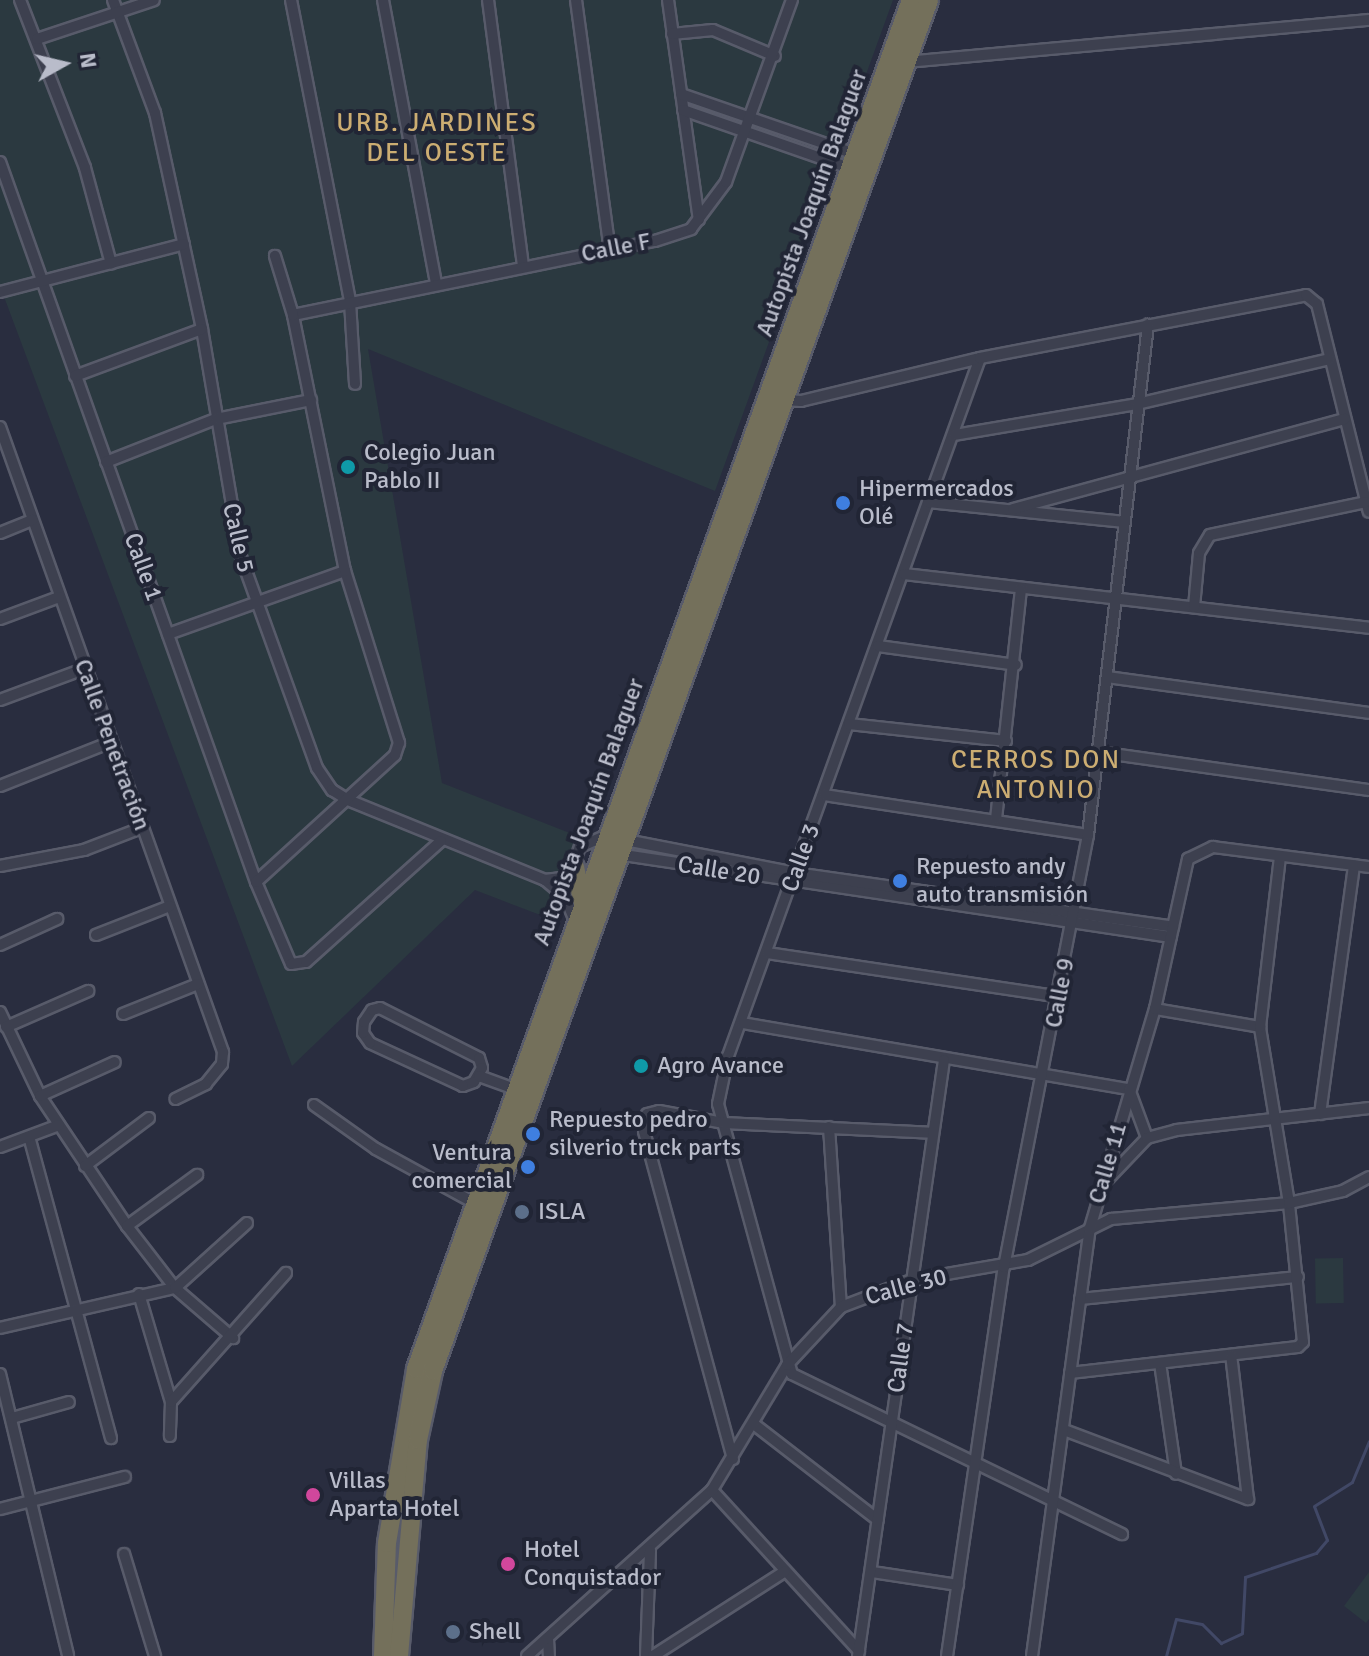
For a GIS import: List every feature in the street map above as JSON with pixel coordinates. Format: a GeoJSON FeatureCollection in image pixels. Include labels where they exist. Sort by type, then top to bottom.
{"type":"FeatureCollection","features":[{"type":"Feature","properties":{"kind":"highway","name":"Autopista Joaquín Balaguer"},"geometry":{"type":"LineString","coordinates":[[399,1656],[416,1455],[433,1371],[611,845],[911,0]]}},
{"type":"Feature","properties":{"kind":"highway","name":"Autopista Joaquín Balaguer"},"geometry":{"type":"LineString","coordinates":[[383,1656],[387,1543],[407,1404],[473,1202],[582,900],[611,845],[783,400],[929,0]]}},
{"type":"Feature","properties":{"kind":"highway"},"geometry":{"type":"LineString","coordinates":[[575,867],[582,900]]}},
{"type":"Feature","properties":{"kind":"street"},"geometry":{"type":"LineString","coordinates":[[20,0],[85,168],[111,264]]}},
{"type":"Feature","properties":{"kind":"street"},"geometry":{"type":"LineString","coordinates":[[37,39],[115,5],[154,0]]}},
{"type":"Feature","properties":{"kind":"street"},"geometry":{"type":"LineString","coordinates":[[291,0],[350,302],[355,384]]}},
{"type":"Feature","properties":{"kind":"street"},"geometry":{"type":"LineString","coordinates":[[383,0],[436,283]]}},
{"type":"Feature","properties":{"kind":"street"},"geometry":{"type":"LineString","coordinates":[[488,0],[523,266]]}},
{"type":"Feature","properties":{"kind":"street"},"geometry":{"type":"LineString","coordinates":[[576,0],[610,251]]}},
{"type":"Feature","properties":{"kind":"street"},"geometry":{"type":"LineString","coordinates":[[668,0],[699,220]]}},
{"type":"Feature","properties":{"kind":"street","name":"Calle F"},"geometry":{"type":"LineString","coordinates":[[293,315],[436,283],[610,251],[679,234],[699,220],[716,202],[747,131],[792,0]]}},
{"type":"Feature","properties":{"kind":"street","name":"Calle 5"},"geometry":{"type":"LineString","coordinates":[[115,5],[155,113],[202,329],[216,419],[253,602],[317,768],[332,790],[348,800],[441,841],[545,880],[565,897],[575,920]]}},
{"type":"Feature","properties":{"kind":"street"},"geometry":{"type":"LineString","coordinates":[[906,62],[1369,20]]}},
{"type":"Feature","properties":{"kind":"street"},"geometry":{"type":"LineString","coordinates":[[672,34],[713,30],[775,56]]}},
{"type":"Feature","properties":{"kind":"street"},"geometry":{"type":"LineString","coordinates":[[681,94],[752,117],[853,161]]}},
{"type":"Feature","properties":{"kind":"street"},"geometry":{"type":"LineString","coordinates":[[683,110],[853,161]]}},
{"type":"Feature","properties":{"kind":"street","name":"Calle 1"},"geometry":{"type":"LineString","coordinates":[[0,162],[256,882],[287,959],[296,966],[441,841]]}},
{"type":"Feature","properties":{"kind":"street"},"geometry":{"type":"LineString","coordinates":[[0,292],[184,244]]}},
{"type":"Feature","properties":{"kind":"street"},"geometry":{"type":"LineString","coordinates":[[256,882],[395,755],[399,743],[345,571],[293,315],[275,256]]}},
{"type":"Feature","properties":{"kind":"street"},"geometry":{"type":"LineString","coordinates":[[783,400],[801,401],[980,358],[1299,295],[1312,297],[1368,507],[1210,535],[1199,553],[1194,607]]}},
{"type":"Feature","properties":{"kind":"street","name":"Calle 9"},"geometry":{"type":"LineString","coordinates":[[947,1656],[1004,1267],[1060,997],[1088,835],[1148,325]]}},
{"type":"Feature","properties":{"kind":"street"},"geometry":{"type":"LineString","coordinates":[[75,376],[202,329]]}},
{"type":"Feature","properties":{"kind":"street","name":"Calle 3"},"geometry":{"type":"LineString","coordinates":[[787,1365],[718,1104],[721,1078],[980,358]]}},
{"type":"Feature","properties":{"kind":"street"},"geometry":{"type":"LineString","coordinates":[[954,435],[1137,404],[1330,359]]}},
{"type":"Feature","properties":{"kind":"street"},"geometry":{"type":"LineString","coordinates":[[106,462],[216,419],[311,400]]}},
{"type":"Feature","properties":{"kind":"street"},"geometry":{"type":"LineString","coordinates":[[1013,509],[1345,419]]}},
{"type":"Feature","properties":{"kind":"street","name":"Calle Penetración"},"geometry":{"type":"LineString","coordinates":[[0,427],[4,450],[33,520],[141,828],[219,1038],[222,1064],[206,1084],[175,1099]]}},
{"type":"Feature","properties":{"kind":"street"},"geometry":{"type":"LineString","coordinates":[[928,502],[1125,522]]}},
{"type":"Feature","properties":{"kind":"street"},"geometry":{"type":"LineString","coordinates":[[0,533],[33,520]]}},
{"type":"Feature","properties":{"kind":"street"},"geometry":{"type":"LineString","coordinates":[[168,634],[345,571]]}},
{"type":"Feature","properties":{"kind":"street"},"geometry":{"type":"LineString","coordinates":[[904,574],[1369,628]]}},
{"type":"Feature","properties":{"kind":"street"},"geometry":{"type":"LineString","coordinates":[[996,819],[1016,665],[1021,589]]}},
{"type":"Feature","properties":{"kind":"street"},"geometry":{"type":"LineString","coordinates":[[0,619],[59,597]]}},
{"type":"Feature","properties":{"kind":"street"},"geometry":{"type":"LineString","coordinates":[[878,646],[1016,665]]}},
{"type":"Feature","properties":{"kind":"street"},"geometry":{"type":"LineString","coordinates":[[0,700],[84,669]]}},
{"type":"Feature","properties":{"kind":"street"},"geometry":{"type":"LineString","coordinates":[[1107,677],[1369,713]]}},
{"type":"Feature","properties":{"kind":"street"},"geometry":{"type":"LineString","coordinates":[[849,724],[1006,741]]}},
{"type":"Feature","properties":{"kind":"street"},"geometry":{"type":"LineString","coordinates":[[0,786],[111,742]]}},
{"type":"Feature","properties":{"kind":"street"},"geometry":{"type":"LineString","coordinates":[[1098,752],[1369,790]]}},
{"type":"Feature","properties":{"kind":"street"},"geometry":{"type":"LineString","coordinates":[[824,795],[1088,835]]}},
{"type":"Feature","properties":{"kind":"street"},"geometry":{"type":"LineString","coordinates":[[0,866],[84,850],[141,828]]}},
{"type":"Feature","properties":{"kind":"street"},"geometry":{"type":"LineString","coordinates":[[545,880],[565,879],[575,867],[585,842],[611,845]]}},
{"type":"Feature","properties":{"kind":"street","name":"Calle 20"},"geometry":{"type":"LineString","coordinates":[[611,845],[793,878],[1172,932]]}},
{"type":"Feature","properties":{"kind":"street","name":"Calle 11"},"geometry":{"type":"LineString","coordinates":[[1032,1656],[1090,1228],[1155,1009],[1188,859],[1196,851],[1213,847],[1369,867]]}},
{"type":"Feature","properties":{"kind":"street"},"geometry":{"type":"LineString","coordinates":[[1070,1373],[1298,1347],[1305,1334],[1277,1120],[1260,1027],[1280,856]]}},
{"type":"Feature","properties":{"kind":"street"},"geometry":{"type":"LineString","coordinates":[[1320,1114],[1354,865]]}},
{"type":"Feature","properties":{"kind":"street"},"geometry":{"type":"LineString","coordinates":[[96,935],[170,906]]}},
{"type":"Feature","properties":{"kind":"street"},"geometry":{"type":"LineString","coordinates":[[0,945],[57,919]]}},
{"type":"Feature","properties":{"kind":"street"},"geometry":{"type":"LineString","coordinates":[[767,953],[1060,997]]}},
{"type":"Feature","properties":{"kind":"street"},"geometry":{"type":"LineString","coordinates":[[123,1014],[198,984]]}},
{"type":"Feature","properties":{"kind":"street"},"geometry":{"type":"LineString","coordinates":[[6,1027],[88,991]]}},
{"type":"Feature","properties":{"kind":"street"},"geometry":{"type":"LineString","coordinates":[[380,1008],[479,1058],[479,1076],[463,1086],[370,1043],[363,1033],[364,1022],[372,1010],[380,1008]]}},
{"type":"Feature","properties":{"kind":"street"},"geometry":{"type":"LineString","coordinates":[[1155,1009],[1260,1027]]}},
{"type":"Feature","properties":{"kind":"street"},"geometry":{"type":"LineString","coordinates":[[0,1012],[40,1096],[127,1226],[175,1288],[233,1338]]}},
{"type":"Feature","properties":{"kind":"street"},"geometry":{"type":"LineString","coordinates":[[742,1023],[944,1060],[1129,1089],[1147,1138]]}},
{"type":"Feature","properties":{"kind":"street","name":"Calle 7"},"geometry":{"type":"LineString","coordinates":[[858,1654],[944,1060]]}},
{"type":"Feature","properties":{"kind":"street"},"geometry":{"type":"LineString","coordinates":[[40,1096],[115,1062]]}},
{"type":"Feature","properties":{"kind":"street"},"geometry":{"type":"LineString","coordinates":[[479,1076],[514,1089]]}},
{"type":"Feature","properties":{"kind":"street"},"geometry":{"type":"LineString","coordinates":[[314,1105],[376,1149],[473,1202]]}},
{"type":"Feature","properties":{"kind":"street"},"geometry":{"type":"LineString","coordinates":[[1101,1187],[1147,1138],[1199,1125],[1277,1120],[1369,1108]]}},
{"type":"Feature","properties":{"kind":"street"},"geometry":{"type":"LineString","coordinates":[[733,1459],[644,1131],[647,1114],[659,1111],[723,1123],[932,1133]]}},
{"type":"Feature","properties":{"kind":"street"},"geometry":{"type":"LineString","coordinates":[[85,1166],[149,1118]]}},
{"type":"Feature","properties":{"kind":"street"},"geometry":{"type":"LineString","coordinates":[[0,1147],[30,1140],[59,1125]]}},
{"type":"Feature","properties":{"kind":"street"},"geometry":{"type":"LineString","coordinates":[[829,1127],[841,1307]]}},
{"type":"Feature","properties":{"kind":"street"},"geometry":{"type":"LineString","coordinates":[[30,1140],[111,1438]]}},
{"type":"Feature","properties":{"kind":"street"},"geometry":{"type":"LineString","coordinates":[[127,1226],[197,1175]]}},
{"type":"Feature","properties":{"kind":"street","name":"Calle 30"},"geometry":{"type":"LineString","coordinates":[[527,1656],[650,1550],[712,1490],[755,1425],[787,1365],[841,1307],[912,1280],[1004,1267],[1051,1250],[1111,1219],[1289,1203],[1343,1191],[1369,1177]]}},
{"type":"Feature","properties":{"kind":"street"},"geometry":{"type":"LineString","coordinates":[[0,1328],[175,1288],[247,1223]]}},
{"type":"Feature","properties":{"kind":"street"},"geometry":{"type":"LineString","coordinates":[[171,1402],[233,1338],[286,1273]]}},
{"type":"Feature","properties":{"kind":"street"},"geometry":{"type":"LineString","coordinates":[[1080,1299],[1298,1277]]}},
{"type":"Feature","properties":{"kind":"street"},"geometry":{"type":"LineString","coordinates":[[139,1294],[171,1402],[170,1436]]}},
{"type":"Feature","properties":{"kind":"street"},"geometry":{"type":"LineString","coordinates":[[1064,1430],[1244,1501],[1250,1494],[1231,1355]]}},
{"type":"Feature","properties":{"kind":"street"},"geometry":{"type":"LineString","coordinates":[[1160,1363],[1176,1474]]}},
{"type":"Feature","properties":{"kind":"street"},"geometry":{"type":"LineString","coordinates":[[787,1365],[802,1381],[977,1461],[1122,1534]]}},
{"type":"Feature","properties":{"kind":"street"},"geometry":{"type":"LineString","coordinates":[[0,1374],[68,1656]]}},
{"type":"Feature","properties":{"kind":"street"},"geometry":{"type":"LineString","coordinates":[[12,1418],[69,1402]]}},
{"type":"Feature","properties":{"kind":"street"},"geometry":{"type":"LineString","coordinates":[[755,1425],[878,1520]]}},
{"type":"Feature","properties":{"kind":"street"},"geometry":{"type":"LineString","coordinates":[[0,1509],[125,1477]]}},
{"type":"Feature","properties":{"kind":"street"},"geometry":{"type":"LineString","coordinates":[[712,1490],[858,1654]]}},
{"type":"Feature","properties":{"kind":"street"},"geometry":{"type":"LineString","coordinates":[[646,1656],[650,1550]]}},
{"type":"Feature","properties":{"kind":"street"},"geometry":{"type":"LineString","coordinates":[[124,1554],[155,1656]]}},
{"type":"Feature","properties":{"kind":"street"},"geometry":{"type":"LineString","coordinates":[[653,1656],[784,1572]]}},
{"type":"Feature","properties":{"kind":"street"},"geometry":{"type":"LineString","coordinates":[[872,1572],[958,1585]]}},
{"type":"Feature","properties":{"kind":"street"},"geometry":{"type":"LineString","coordinates":[[548,1639],[549,1656]]}},
{"type":"Feature","properties":{"kind":"shaded area"},"geometry":{"type":"Polygon","coordinates":[[[0,0],[893,0],[715,491],[368,349],[442,783],[590,841],[556,921],[475,890],[292,1066],[0,286],[0,0]]]}},
{"type":"Feature","properties":{"kind":"shaded area"},"geometry":{"type":"Polygon","coordinates":[[[1315,1258],[1343,1258],[1344,1303],[1316,1303],[1315,1258]]]}},
{"type":"Feature","properties":{"kind":"shaded area"},"geometry":{"type":"Polygon","coordinates":[[[1369,1572],[1369,1619],[1366,1623],[1344,1606],[1369,1572]]]}},
{"type":"Feature","properties":{"kind":"waterway"},"geometry":{"type":"LineString","coordinates":[[1166,1656],[1176,1619],[1202,1624],[1221,1643],[1242,1633],[1245,1577],[1316,1553],[1327,1540],[1314,1506],[1352,1482],[1369,1441]]}},
{"type":"Feature","properties":{"kind":"place","name":"Colegio Juan Pablo II"},"geometry":{"type":"Point","coordinates":[348,467]}},
{"type":"Feature","properties":{"kind":"place","name":"Hipermercados Olé"},"geometry":{"type":"Point","coordinates":[843,503]}},
{"type":"Feature","properties":{"kind":"place","name":"Repuesto andy auto transmisión"},"geometry":{"type":"Point","coordinates":[900,881]}},
{"type":"Feature","properties":{"kind":"place","name":"Agro Avance"},"geometry":{"type":"Point","coordinates":[641,1066]}},
{"type":"Feature","properties":{"kind":"place","name":"Repuesto pedro silverio truck parts"},"geometry":{"type":"Point","coordinates":[533,1134]}},
{"type":"Feature","properties":{"kind":"place","name":"Ventura comercial"},"geometry":{"type":"Point","coordinates":[528,1167]}},
{"type":"Feature","properties":{"kind":"place","name":"ISLA"},"geometry":{"type":"Point","coordinates":[522,1212]}},
{"type":"Feature","properties":{"kind":"place","name":"Villas Aparta Hotel"},"geometry":{"type":"Point","coordinates":[313,1495]}},
{"type":"Feature","properties":{"kind":"place","name":"Hotel Conquistador"},"geometry":{"type":"Point","coordinates":[508,1564]}},
{"type":"Feature","properties":{"kind":"place","name":"Shell"},"geometry":{"type":"Point","coordinates":[453,1632]}},
{"type":"Feature","properties":{"kind":"district","name":"URB. JARDINES DEL OESTE"},"geometry":{"type":"Point","coordinates":[437,139]}},
{"type":"Feature","properties":{"kind":"district","name":"CERROS DON ANTONIO"},"geometry":{"type":"Point","coordinates":[1036,776]}}]}
